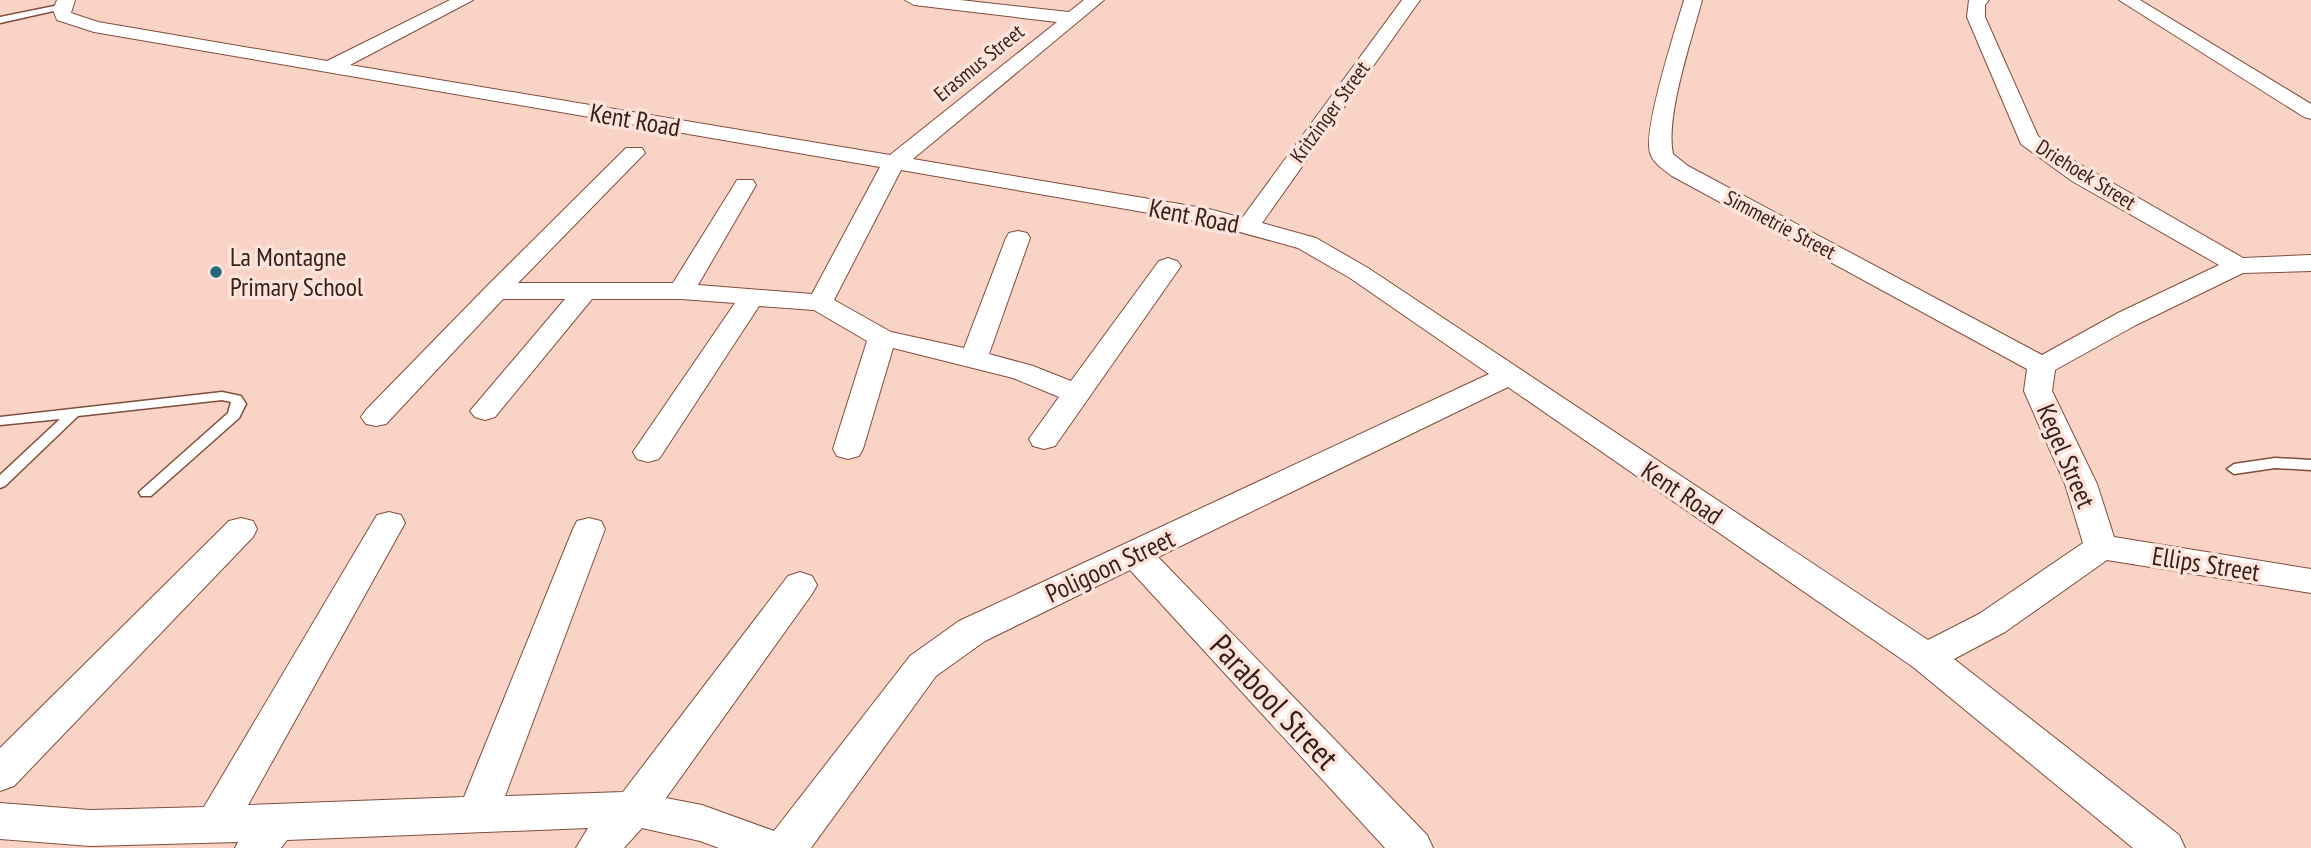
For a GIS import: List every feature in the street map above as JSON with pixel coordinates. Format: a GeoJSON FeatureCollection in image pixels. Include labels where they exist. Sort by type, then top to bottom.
{"type":"FeatureCollection","features":[{"type":"Feature","properties":{"kind":"street"},"geometry":{"type":"LineString","coordinates":[[330,67],[464,0]]}},
{"type":"Feature","properties":{"kind":"street"},"geometry":{"type":"LineString","coordinates":[[914,0],[1071,18]]}},
{"type":"Feature","properties":{"kind":"street","name":"Erasmus Street"},"geometry":{"type":"LineString","coordinates":[[894,164],[1096,0]]}},
{"type":"Feature","properties":{"kind":"street","name":"Kritzinger Street"},"geometry":{"type":"LineString","coordinates":[[1249,225],[1412,0]]}},
{"type":"Feature","properties":{"kind":"street","name":"Simmetrie Street"},"geometry":{"type":"LineString","coordinates":[[1693,0],[1661,130],[1660,152],[1666,160],[1680,171],[2042,366]]}},
{"type":"Feature","properties":{"kind":"street","name":"Driehoek Street"},"geometry":{"type":"LineString","coordinates":[[1980,0],[1976,3],[1976,16],[2029,139],[2080,176],[2238,266]]}},
{"type":"Feature","properties":{"kind":"street"},"geometry":{"type":"LineString","coordinates":[[2129,0],[2311,113]]}},
{"type":"Feature","properties":{"kind":"street","name":"Kent Road"},"geometry":{"type":"LineString","coordinates":[[65,3],[63,16],[94,27],[1209,216],[1307,243],[1331,255],[1926,657],[2164,848]]}},
{"type":"Feature","properties":{"kind":"street"},"geometry":{"type":"LineString","coordinates":[[376,417],[496,291],[634,153]]}},
{"type":"Feature","properties":{"kind":"street"},"geometry":{"type":"LineString","coordinates":[[820,303],[894,164]]}},
{"type":"Feature","properties":{"kind":"street"},"geometry":{"type":"LineString","coordinates":[[681,291],[745,185]]}},
{"type":"Feature","properties":{"kind":"street"},"geometry":{"type":"LineString","coordinates":[[974,358],[1018,237]]}},
{"type":"Feature","properties":{"kind":"street","name":"Kegel Street"},"geometry":{"type":"LineString","coordinates":[[2101,547],[2081,484],[2038,390],[2042,366],[2127,318],[2238,266],[2311,263]]}},
{"type":"Feature","properties":{"kind":"street"},"geometry":{"type":"LineString","coordinates":[[1044,439],[1168,266]]}},
{"type":"Feature","properties":{"kind":"street"},"geometry":{"type":"LineString","coordinates":[[485,411],[586,290]]}},
{"type":"Feature","properties":{"kind":"street"},"geometry":{"type":"LineString","coordinates":[[496,291],[681,291],[820,303],[882,338],[974,358],[1023,372],[1076,394]]}},
{"type":"Feature","properties":{"kind":"street"},"geometry":{"type":"LineString","coordinates":[[648,452],[752,297]]}},
{"type":"Feature","properties":{"kind":"street"},"geometry":{"type":"LineString","coordinates":[[848,449],[882,338]]}},
{"type":"Feature","properties":{"kind":"street","name":"Poligoon Street"},"geometry":{"type":"LineString","coordinates":[[786,848],[923,666],[972,631],[1508,376]]}},
{"type":"Feature","properties":{"kind":"street"},"geometry":{"type":"LineString","coordinates":[[216,824],[389,523]]}},
{"type":"Feature","properties":{"kind":"street"},"geometry":{"type":"LineString","coordinates":[[0,774],[241,529]]}},
{"type":"Feature","properties":{"kind":"street"},"geometry":{"type":"LineString","coordinates":[[477,816],[589,529]]}},
{"type":"Feature","properties":{"kind":"street"},"geometry":{"type":"LineString","coordinates":[[1926,657],[1992,623],[2101,547]]}},
{"type":"Feature","properties":{"kind":"street","name":"Ellips Street"},"geometry":{"type":"LineString","coordinates":[[2101,547],[2311,581]]}},
{"type":"Feature","properties":{"kind":"street","name":"Parabool Street"},"geometry":{"type":"LineString","coordinates":[[1136,555],[1412,848]]}},
{"type":"Feature","properties":{"kind":"street"},"geometry":{"type":"LineString","coordinates":[[597,848],[634,809],[800,585]]}},
{"type":"Feature","properties":{"kind":"street"},"geometry":{"type":"LineString","coordinates":[[0,821],[90,828],[216,824],[266,835],[477,816],[634,809],[702,823],[768,848]]}},
{"type":"Feature","properties":{"kind":"lane"},"geometry":{"type":"LineString","coordinates":[[0,20],[65,3]]}},
{"type":"Feature","properties":{"kind":"lane"},"geometry":{"type":"LineString","coordinates":[[0,421],[222,396],[236,399],[239,404],[233,415],[146,492]]}},
{"type":"Feature","properties":{"kind":"lane"},"geometry":{"type":"LineString","coordinates":[[0,483],[74,413]]}},
{"type":"Feature","properties":{"kind":"lane"},"geometry":{"type":"LineString","coordinates":[[2234,469],[2275,463],[2311,465]]}},
{"type":"Feature","properties":{"kind":"place","name":"La Montagne Primary School"},"geometry":{"type":"Point","coordinates":[216,272]}}]}
